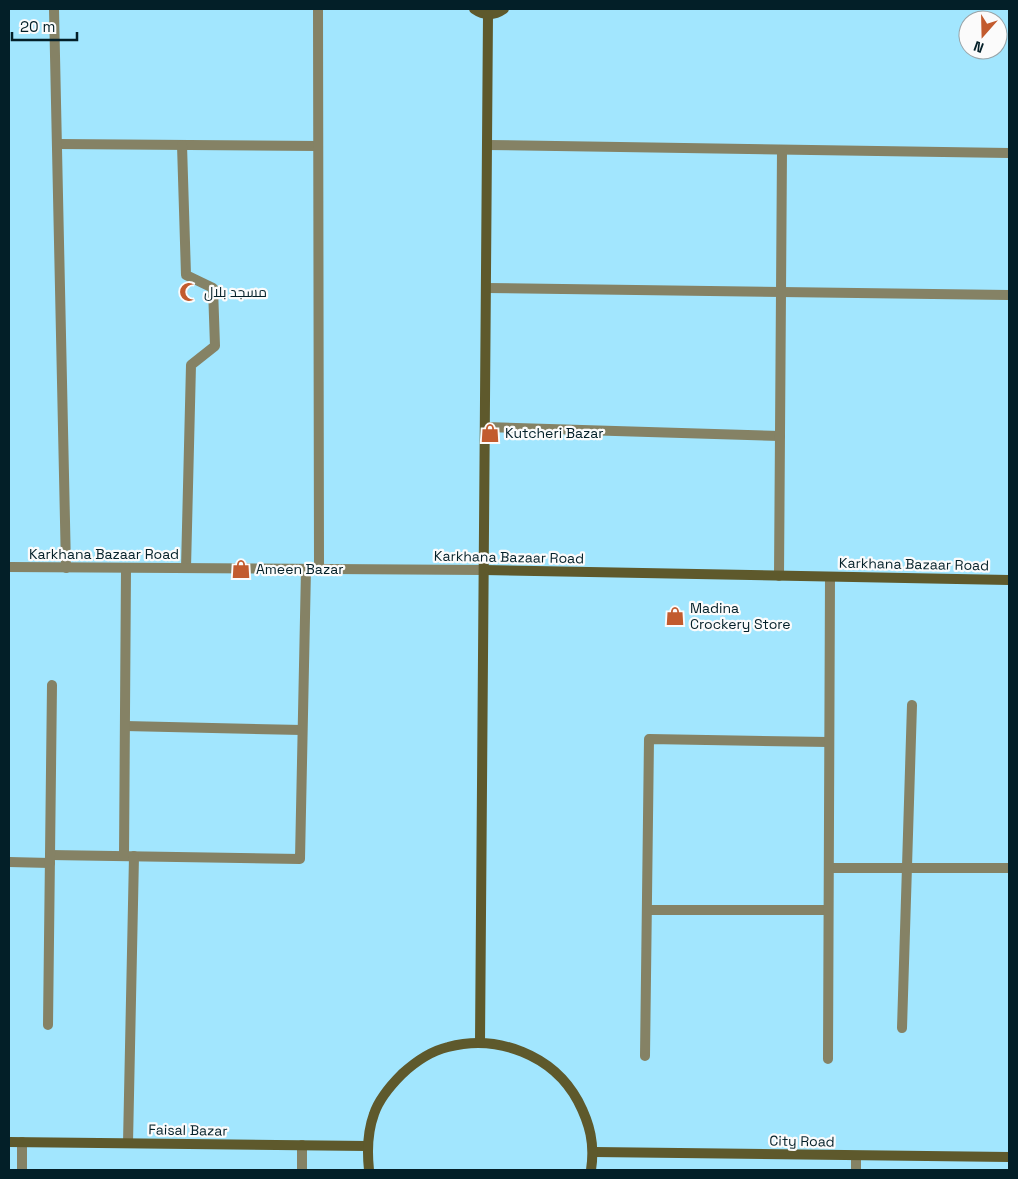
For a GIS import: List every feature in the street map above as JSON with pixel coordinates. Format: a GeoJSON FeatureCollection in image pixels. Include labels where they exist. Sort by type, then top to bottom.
{"type":"FeatureCollection","features":[{"type":"Feature","properties":{"kind":"main road"},"geometry":{"type":"LineString","coordinates":[[474,9],[488,15],[495,14],[504,9]]}},
{"type":"Feature","properties":{"kind":"main road"},"geometry":{"type":"LineString","coordinates":[[480,1042],[488,15]]}},
{"type":"Feature","properties":{"kind":"main road","name":"Karkhana Bazaar Road"},"geometry":{"type":"LineString","coordinates":[[484,570],[1009,580]]}},
{"type":"Feature","properties":{"kind":"main road"},"geometry":{"type":"LineString","coordinates":[[369,1170],[367,1146],[374,1113],[391,1084],[416,1061],[447,1047],[480,1042],[514,1048],[546,1063],[571,1087],[587,1118],[594,1152],[591,1170]]}},
{"type":"Feature","properties":{"kind":"main road","name":"Faisal Bazar"},"geometry":{"type":"LineString","coordinates":[[9,1142],[367,1146]]}},
{"type":"Feature","properties":{"kind":"main road","name":"City Road"},"geometry":{"type":"LineString","coordinates":[[594,1152],[1009,1157]]}},
{"type":"Feature","properties":{"kind":"street"},"geometry":{"type":"LineString","coordinates":[[54,9],[66,568]]}},
{"type":"Feature","properties":{"kind":"street"},"geometry":{"type":"LineString","coordinates":[[318,9],[318,569]]}},
{"type":"Feature","properties":{"kind":"street"},"geometry":{"type":"LineString","coordinates":[[57,144],[318,146]]}},
{"type":"Feature","properties":{"kind":"street"},"geometry":{"type":"LineString","coordinates":[[182,145],[186,275],[213,288],[215,346],[191,365],[186,568]]}},
{"type":"Feature","properties":{"kind":"street"},"geometry":{"type":"LineString","coordinates":[[487,146],[1009,153]]}},
{"type":"Feature","properties":{"kind":"street"},"geometry":{"type":"LineString","coordinates":[[779,576],[782,150]]}},
{"type":"Feature","properties":{"kind":"street"},"geometry":{"type":"LineString","coordinates":[[486,288],[1009,295]]}},
{"type":"Feature","properties":{"kind":"street"},"geometry":{"type":"LineString","coordinates":[[485,427],[780,436]]}},
{"type":"Feature","properties":{"kind":"street","name":"Karkhana Bazaar Road"},"geometry":{"type":"LineString","coordinates":[[9,567],[484,570]]}},
{"type":"Feature","properties":{"kind":"street"},"geometry":{"type":"LineString","coordinates":[[126,568],[125,726],[129,856],[128,1143]]}},
{"type":"Feature","properties":{"kind":"street"},"geometry":{"type":"LineString","coordinates":[[9,862],[129,856],[300,859],[306,569]]}},
{"type":"Feature","properties":{"kind":"street"},"geometry":{"type":"LineString","coordinates":[[828,1059],[830,576]]}},
{"type":"Feature","properties":{"kind":"street"},"geometry":{"type":"LineString","coordinates":[[48,1025],[52,685]]}},
{"type":"Feature","properties":{"kind":"street"},"geometry":{"type":"LineString","coordinates":[[902,1028],[912,705]]}},
{"type":"Feature","properties":{"kind":"street"},"geometry":{"type":"LineString","coordinates":[[125,726],[302,730]]}},
{"type":"Feature","properties":{"kind":"street"},"geometry":{"type":"LineString","coordinates":[[645,1056],[649,739],[829,742]]}},
{"type":"Feature","properties":{"kind":"street"},"geometry":{"type":"LineString","coordinates":[[829,868],[1009,868]]}},
{"type":"Feature","properties":{"kind":"street"},"geometry":{"type":"LineString","coordinates":[[647,910],[828,910]]}},
{"type":"Feature","properties":{"kind":"street"},"geometry":{"type":"LineString","coordinates":[[22,1142],[22,1170]]}},
{"type":"Feature","properties":{"kind":"street"},"geometry":{"type":"LineString","coordinates":[[302,1145],[302,1170]]}},
{"type":"Feature","properties":{"kind":"street"},"geometry":{"type":"LineString","coordinates":[[856,1156],[856,1170]]}},
{"type":"Feature","properties":{"kind":"place","name":"مسجد بلال"},"geometry":{"type":"Point","coordinates":[189,292]}},
{"type":"Feature","properties":{"kind":"place","name":"Kutcheri Bazar"},"geometry":{"type":"Point","coordinates":[490,433]}},
{"type":"Feature","properties":{"kind":"place","name":"Ameen Bazar"},"geometry":{"type":"Point","coordinates":[241,569]}},
{"type":"Feature","properties":{"kind":"place","name":"Madina Crockery Store"},"geometry":{"type":"Point","coordinates":[675,616]}}]}
